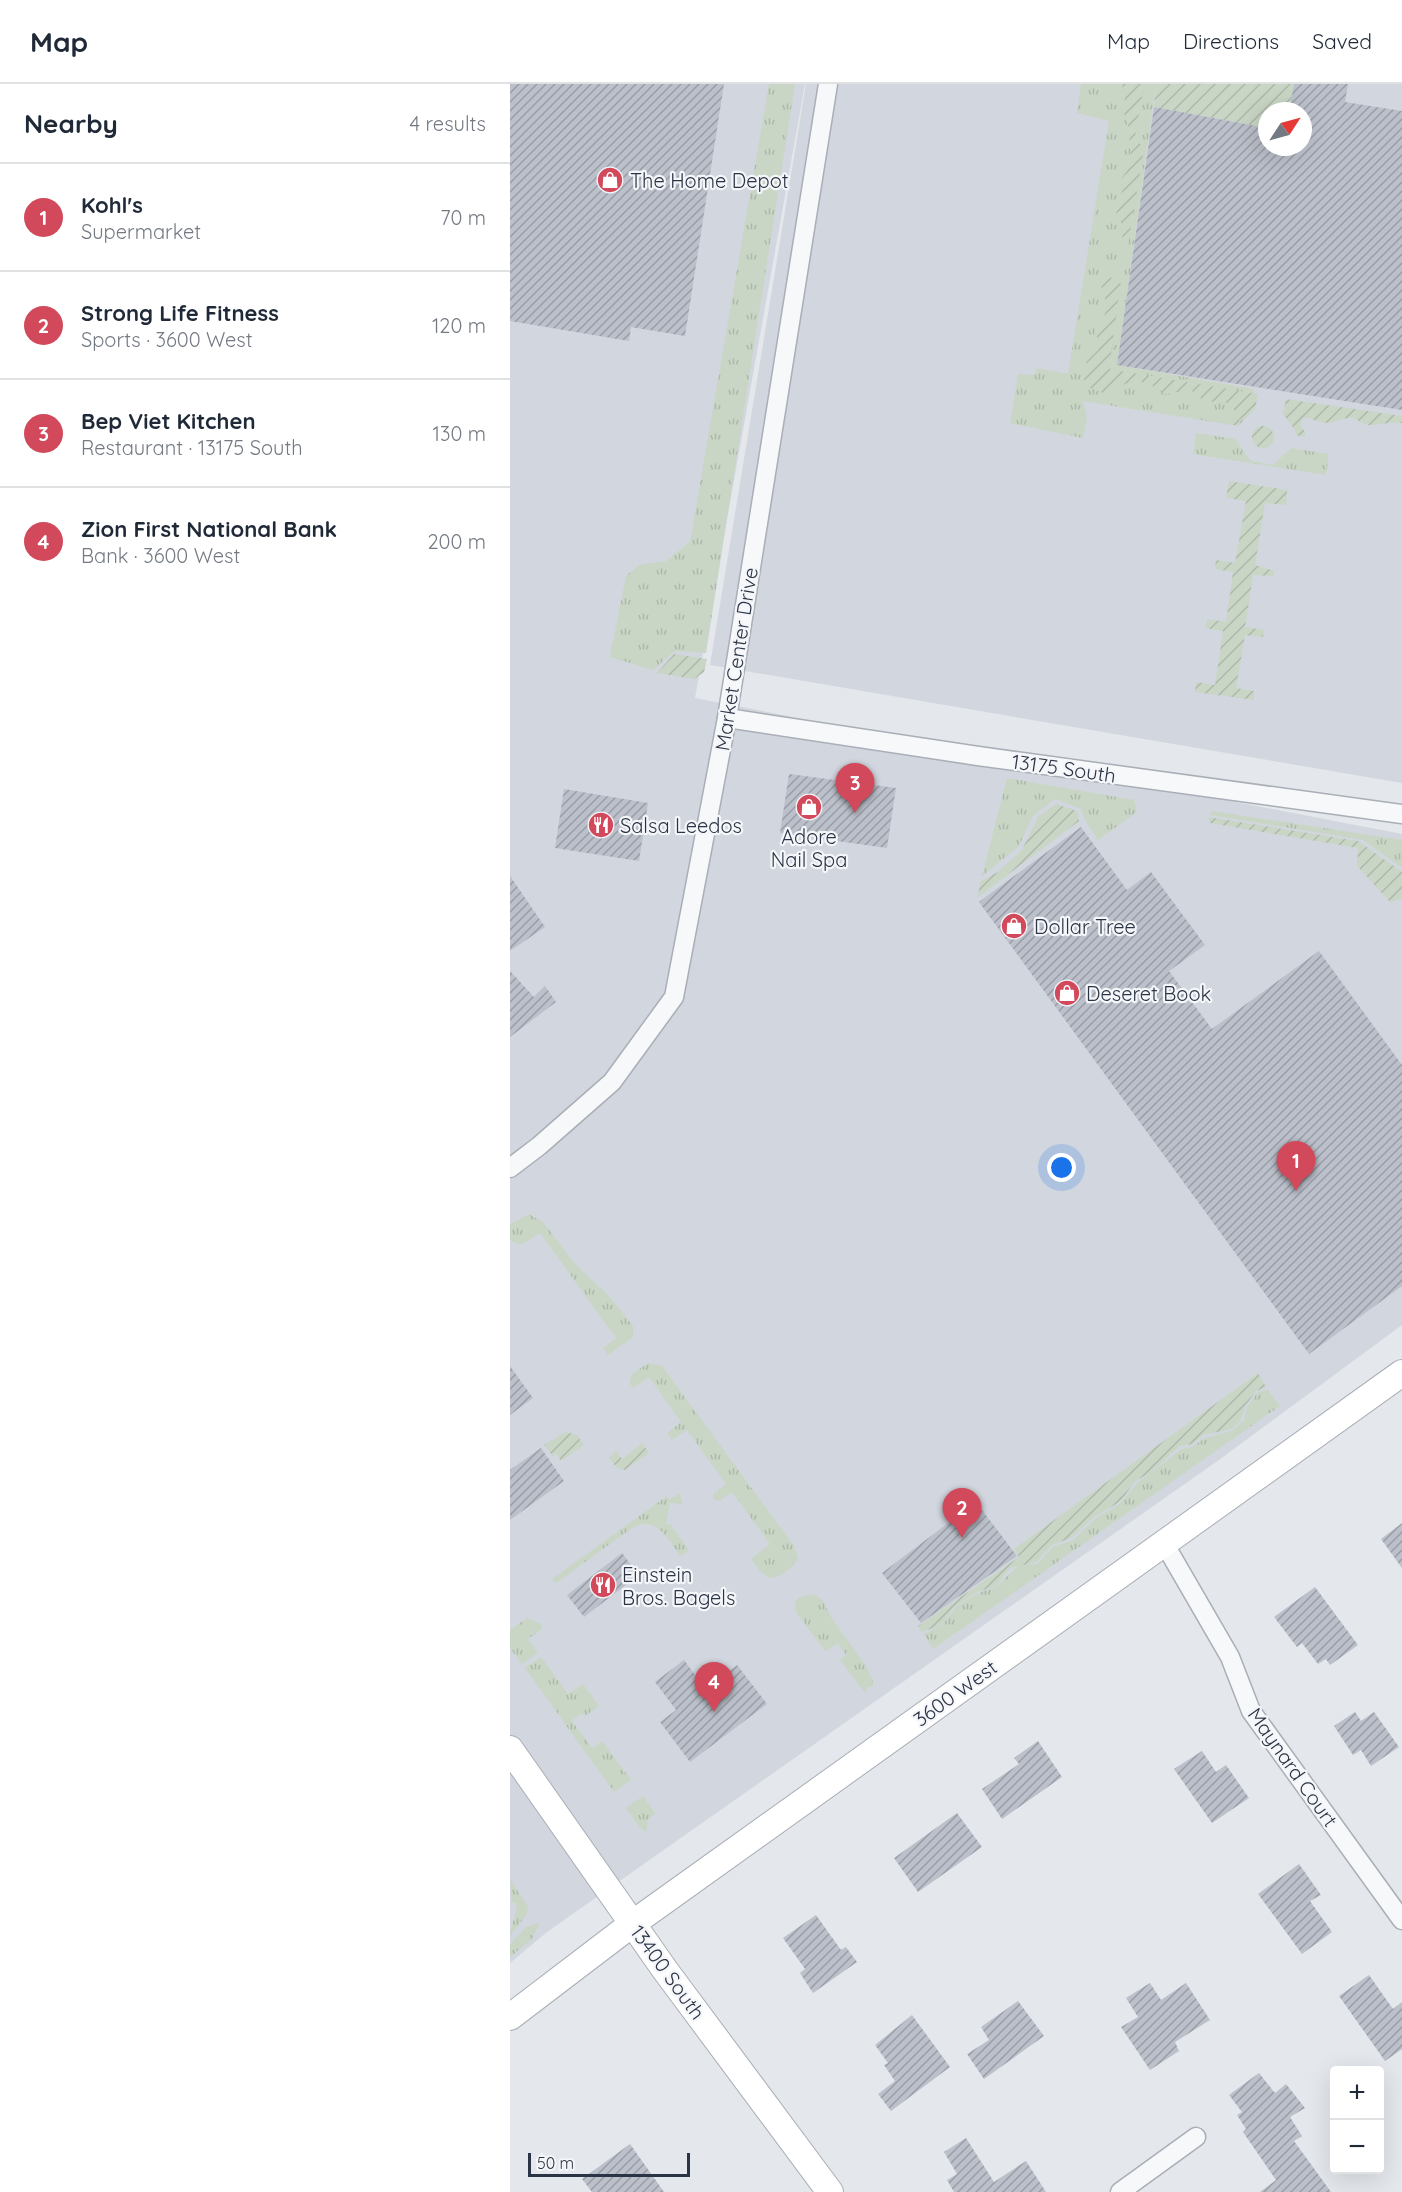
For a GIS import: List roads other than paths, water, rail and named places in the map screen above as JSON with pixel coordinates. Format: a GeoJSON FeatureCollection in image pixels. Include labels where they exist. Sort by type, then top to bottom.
{"type":"FeatureCollection","features":[{"type":"Feature","properties":{"kind":"main road","name":"3600 West"},"geometry":{"type":"LineString","coordinates":[[510,2017],[632,1924],[1401,1376]]}},
{"type":"Feature","properties":{"kind":"main road","name":"13400 South"},"geometry":{"type":"LineString","coordinates":[[510,1749],[632,1924],[830,2192]]}},
{"type":"Feature","properties":{"kind":"street","name":"Market Center Drive"},"geometry":{"type":"LineString","coordinates":[[510,1168],[539,1146],[612,1082],[674,997],[727,718],[828,84]]}},
{"type":"Feature","properties":{"kind":"street","name":"13175 South"},"geometry":{"type":"LineString","coordinates":[[727,718],[978,756],[1402,814]]}},
{"type":"Feature","properties":{"kind":"street","name":"Maynard Court"},"geometry":{"type":"LineString","coordinates":[[1164,1543],[1230,1657],[1251,1711],[1402,1920]]}},
{"type":"Feature","properties":{"kind":"street"},"geometry":{"type":"LineString","coordinates":[[1120,2192],[1196,2137]]}},
{"type":"Feature","properties":{"kind":"place","name":"The Home Depot"},"geometry":{"type":"Point","coordinates":[610,180]}},
{"type":"Feature","properties":{"kind":"place","name":"Adore Nail Spa"},"geometry":{"type":"Point","coordinates":[809,807]}},
{"type":"Feature","properties":{"kind":"place","name":"Bep Viet Kitchen"},"geometry":{"type":"Point","coordinates":[855,813]}},
{"type":"Feature","properties":{"kind":"place","name":"Salsa Leedos"},"geometry":{"type":"Point","coordinates":[601,825]}},
{"type":"Feature","properties":{"kind":"place","name":"Dollar Tree"},"geometry":{"type":"Point","coordinates":[1014,926]}},
{"type":"Feature","properties":{"kind":"place","name":"Deseret Book"},"geometry":{"type":"Point","coordinates":[1067,993]}},
{"type":"Feature","properties":{"kind":"place","name":"Kohl's"},"geometry":{"type":"Point","coordinates":[1296,1191]}},
{"type":"Feature","properties":{"kind":"place","name":"Strong Life Fitness"},"geometry":{"type":"Point","coordinates":[962,1538]}},
{"type":"Feature","properties":{"kind":"place","name":"Einstein Bros. Bagels"},"geometry":{"type":"Point","coordinates":[603,1585]}},
{"type":"Feature","properties":{"kind":"place","name":"Zion First National Bank"},"geometry":{"type":"Point","coordinates":[714,1712]}}]}
